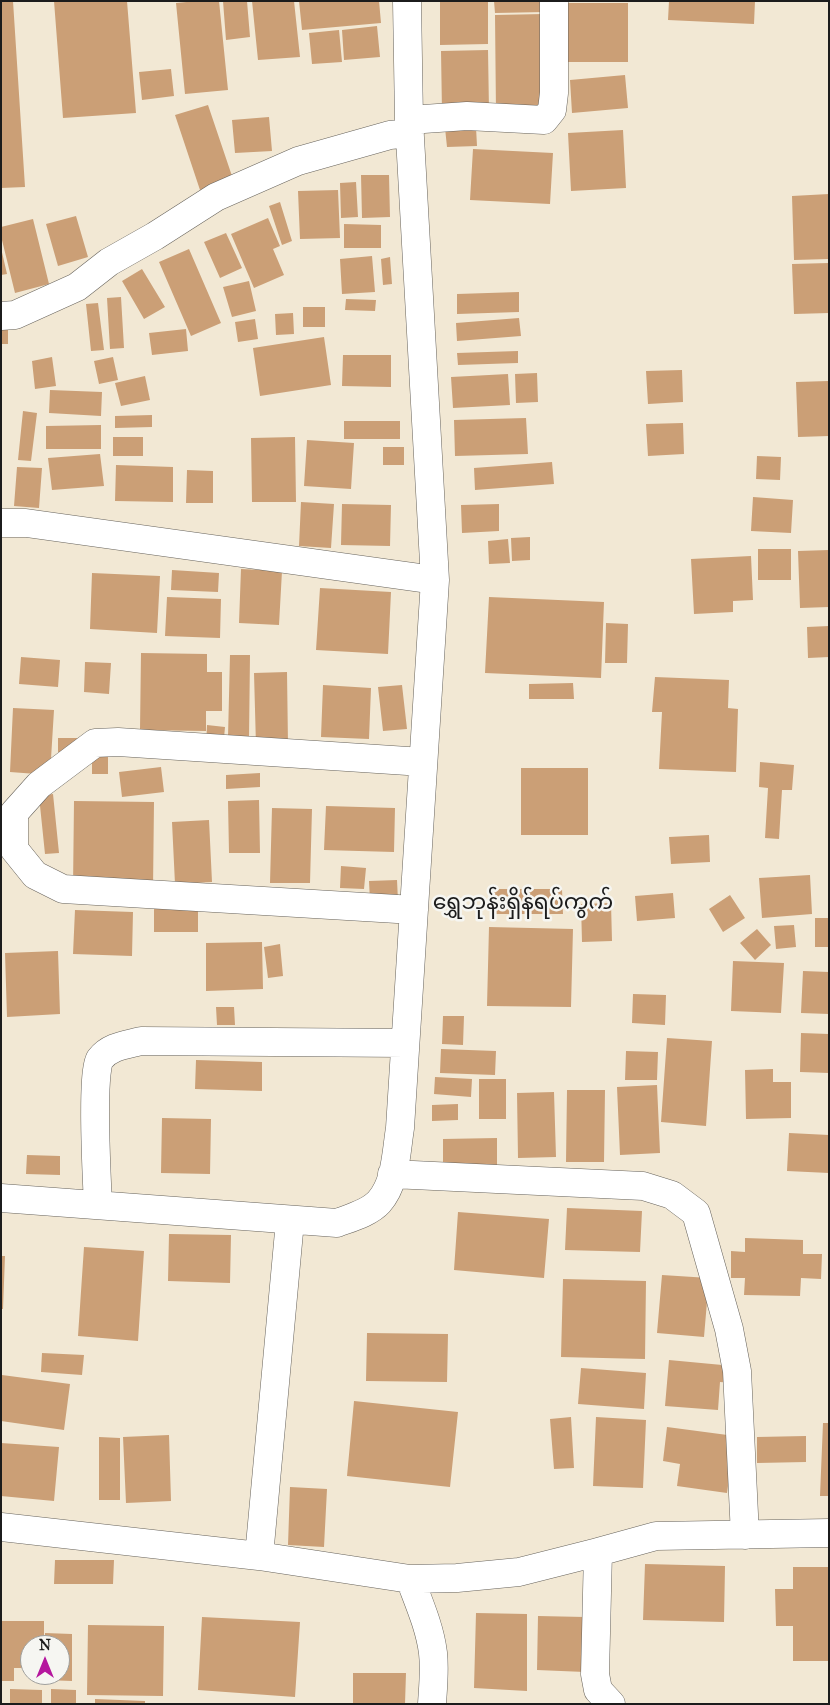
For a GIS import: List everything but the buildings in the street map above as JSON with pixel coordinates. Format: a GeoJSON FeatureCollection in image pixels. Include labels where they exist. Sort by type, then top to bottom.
{"type":"FeatureCollection","features":[{"type":"Feature","properties":{"kind":"street"},"geometry":{"type":"LineString","coordinates":[[1,1198],[337,1223],[357,1216],[378,1204],[390,1185],[400,1128],[435,580],[410,127],[407,1]]}},
{"type":"Feature","properties":{"kind":"street"},"geometry":{"type":"LineString","coordinates":[[1,316],[15,315],[77,287],[109,262],[155,236],[216,197],[298,161],[390,135],[410,127],[467,116],[544,120],[552,110],[554,93],[554,1]]}},
{"type":"Feature","properties":{"kind":"street"},"geometry":{"type":"LineString","coordinates":[[1,523],[26,523],[435,580]]}},
{"type":"Feature","properties":{"kind":"street"},"geometry":{"type":"LineString","coordinates":[[414,910],[63,889],[35,875],[14,849],[14,813],[39,785],[95,743],[118,742],[423,762]]}},
{"type":"Feature","properties":{"kind":"street"},"geometry":{"type":"LineString","coordinates":[[98,1206],[95,1091],[98,1061],[109,1050],[141,1041],[405,1043]]}},
{"type":"Feature","properties":{"kind":"street"},"geometry":{"type":"LineString","coordinates":[[392,1174],[643,1186],[672,1195],[696,1213],[729,1329],[737,1371],[745,1535]]}},
{"type":"Feature","properties":{"kind":"street"},"geometry":{"type":"LineString","coordinates":[[258,1556],[290,1220]]}},
{"type":"Feature","properties":{"kind":"street"},"geometry":{"type":"LineString","coordinates":[[1,1527],[258,1556],[410,1579],[457,1578],[519,1572],[656,1536],[829,1534]]}},
{"type":"Feature","properties":{"kind":"street"},"geometry":{"type":"LineString","coordinates":[[598,1552],[595,1674],[598,1690],[611,1704]]}},
{"type":"Feature","properties":{"kind":"street"},"geometry":{"type":"LineString","coordinates":[[410,1579],[424,1617],[433,1652],[432,1704]]}},
{"type":"Feature","properties":{"kind":"district","name":"ရွှေဘုန်းရှိန်ရပ်ကွက်"},"geometry":{"type":"Point","coordinates":[523,904]}}]}
